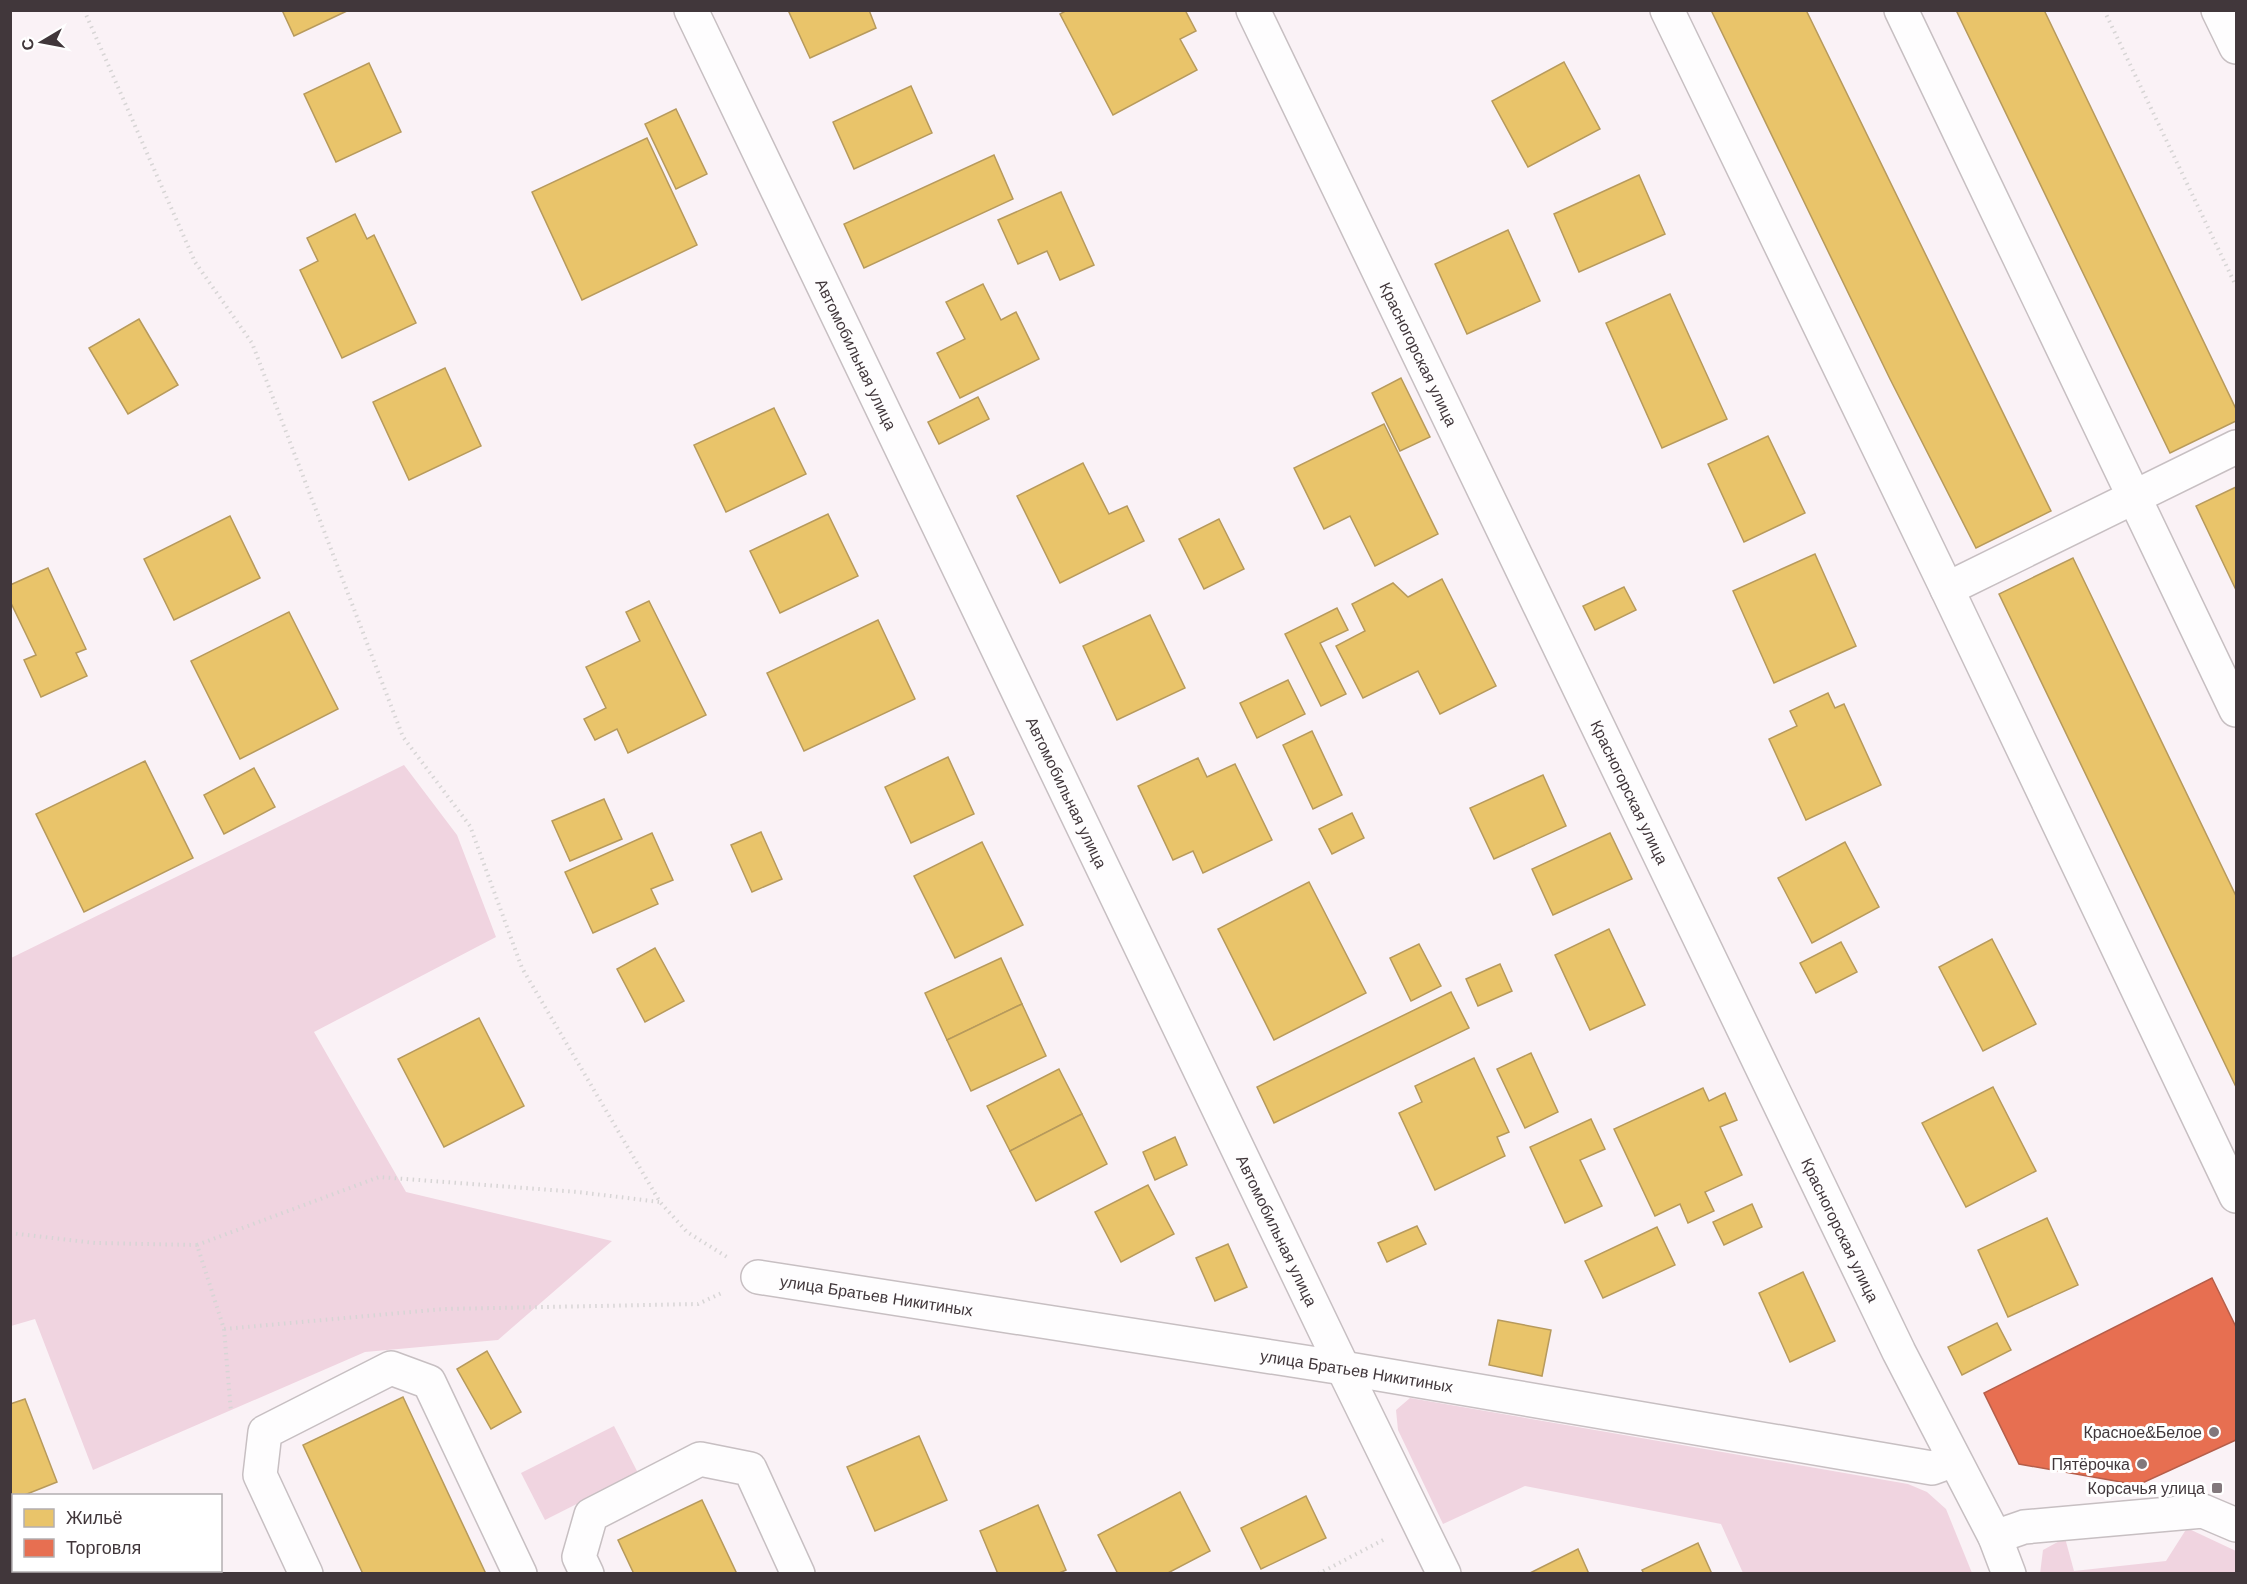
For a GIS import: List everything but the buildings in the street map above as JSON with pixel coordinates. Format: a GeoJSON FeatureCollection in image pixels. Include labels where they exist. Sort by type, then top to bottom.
{"type":"FeatureCollection","features":[{"type":"Feature","properties":{"kind":"street","name":"Автомобильная улица"},"geometry":{"type":"LineString","coordinates":[[691,10],[1444,1574]]}},
{"type":"Feature","properties":{"kind":"street","name":"Красногорская улица"},"geometry":{"type":"LineString","coordinates":[[1253,10],[1893,1341],[1995,1537],[2009,1574]]}},
{"type":"Feature","properties":{"kind":"street"},"geometry":{"type":"LineString","coordinates":[[1666,10],[1947,589],[2236,1196]]}},
{"type":"Feature","properties":{"kind":"street"},"geometry":{"type":"LineString","coordinates":[[1901,10],[2236,710]]}},
{"type":"Feature","properties":{"kind":"street"},"geometry":{"type":"LineString","coordinates":[[2218,10],[2236,47]]}},
{"type":"Feature","properties":{"kind":"street"},"geometry":{"type":"LineString","coordinates":[[1947,589],[2236,447]]}},
{"type":"Feature","properties":{"kind":"street","name":"улица Братьев Никитиных"},"geometry":{"type":"LineString","coordinates":[[758,1277],[1343,1368],[1932,1468],[1954,1460]]}},
{"type":"Feature","properties":{"kind":"street"},"geometry":{"type":"LineString","coordinates":[[306,1574],[260,1475],[265,1432],[391,1368],[429,1382],[520,1574]]}},
{"type":"Feature","properties":{"kind":"street"},"geometry":{"type":"LineString","coordinates":[[587,1574],[579,1557],[591,1515],[700,1459],[750,1469],[798,1574]]}},
{"type":"Feature","properties":{"kind":"street"},"geometry":{"type":"LineString","coordinates":[[1995,1537],[2024,1527],[2203,1511],[2236,1525]]}},
{"type":"Feature","properties":{"kind":"path"},"geometry":{"type":"LineString","coordinates":[[84,10],[195,262],[252,344],[404,737],[470,826],[522,968],[660,1202],[687,1232],[758,1277]]}},
{"type":"Feature","properties":{"kind":"path"},"geometry":{"type":"LineString","coordinates":[[2104,10],[2236,286]]}},
{"type":"Feature","properties":{"kind":"path"},"geometry":{"type":"LineString","coordinates":[[10,1233],[95,1243],[197,1245],[379,1177],[578,1192],[660,1202]]}},
{"type":"Feature","properties":{"kind":"path"},"geometry":{"type":"LineString","coordinates":[[197,1245],[224,1329],[444,1309],[698,1304],[758,1277]]}},
{"type":"Feature","properties":{"kind":"path"},"geometry":{"type":"LineString","coordinates":[[1318,1574],[1417,1521]]}},
{"type":"Feature","properties":{"kind":"shaded area"},"geometry":{"type":"Polygon","coordinates":[[[404,765],[457,835],[496,937],[314,1032],[406,1192],[612,1241],[498,1340],[365,1352],[93,1470],[35,1319],[11,1326],[11,958],[404,765]]]}},
{"type":"Feature","properties":{"kind":"shaded area"},"geometry":{"type":"Polygon","coordinates":[[[1410,1398],[1908,1484],[1927,1492],[1946,1509],[1972,1573],[1743,1573],[1721,1524],[1525,1486],[1443,1524],[1398,1430],[1396,1410],[1410,1398]]]}},
{"type":"Feature","properties":{"kind":"shaded area"},"geometry":{"type":"Polygon","coordinates":[[[614,1426],[638,1473],[545,1520],[521,1473],[614,1426]]]}},
{"type":"Feature","properties":{"kind":"shaded area"},"geometry":{"type":"Polygon","coordinates":[[[2187,1528],[2236,1551],[2236,1573],[2040,1574],[2043,1550],[2065,1538],[2074,1571],[2166,1561],[2187,1528]]]}},
{"type":"Feature","properties":{"kind":"shaded area"},"geometry":{"type":"Polygon","coordinates":[[[198,1572],[199,1573],[11,1573],[198,1572]]]}},
{"type":"Feature","properties":{"kind":"place","name":"Красное&Белое"},"geometry":{"type":"Point","coordinates":[2214,1432]}},
{"type":"Feature","properties":{"kind":"place","name":"Пятёрочка"},"geometry":{"type":"Point","coordinates":[2142,1464]}},
{"type":"Feature","properties":{"kind":"place","name":"Корсачья улица"},"geometry":{"type":"Point","coordinates":[2217,1488]}}]}
